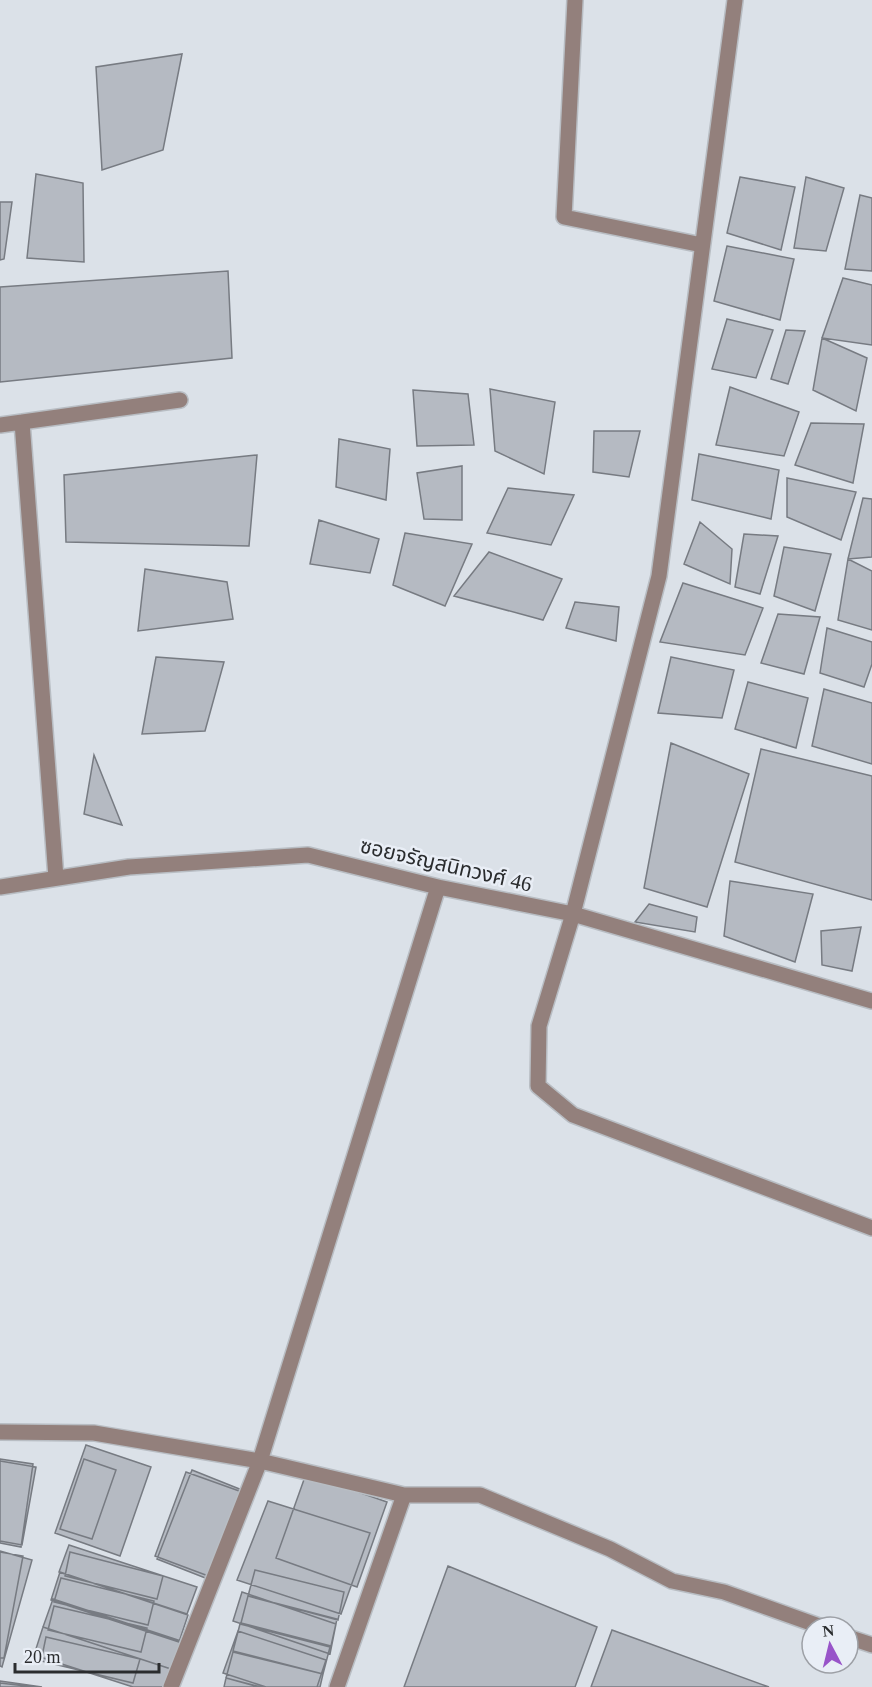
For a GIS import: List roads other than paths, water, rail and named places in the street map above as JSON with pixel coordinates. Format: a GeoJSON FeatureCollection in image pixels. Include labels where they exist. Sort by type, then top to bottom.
{"type":"FeatureCollection","features":[{"type":"Feature","properties":{"kind":"street"},"geometry":{"type":"LineString","coordinates":[[575,0],[564,217],[702,245]]}},
{"type":"Feature","properties":{"kind":"street"},"geometry":{"type":"LineString","coordinates":[[735,0],[659,576],[573,914],[539,1026],[538,1086],[573,1115],[872,1228]]}},
{"type":"Feature","properties":{"kind":"street"},"geometry":{"type":"LineString","coordinates":[[0,425],[180,400]]}},
{"type":"Feature","properties":{"kind":"street"},"geometry":{"type":"LineString","coordinates":[[22,422],[56,878]]}},
{"type":"Feature","properties":{"kind":"street","name":"ซอยจรัญสนิทวงศ์ 46"},"geometry":{"type":"LineString","coordinates":[[0,887],[129,867],[308,855],[438,887],[573,914],[872,1001]]}},
{"type":"Feature","properties":{"kind":"street"},"geometry":{"type":"LineString","coordinates":[[171,1687],[260,1461],[438,887]]}},
{"type":"Feature","properties":{"kind":"street"},"geometry":{"type":"LineString","coordinates":[[0,1432],[94,1433],[260,1461],[404,1495],[480,1495],[610,1549],[672,1581],[724,1592],[800,1619]]}},
{"type":"Feature","properties":{"kind":"street"},"geometry":{"type":"LineString","coordinates":[[337,1687],[404,1495]]}}]}
